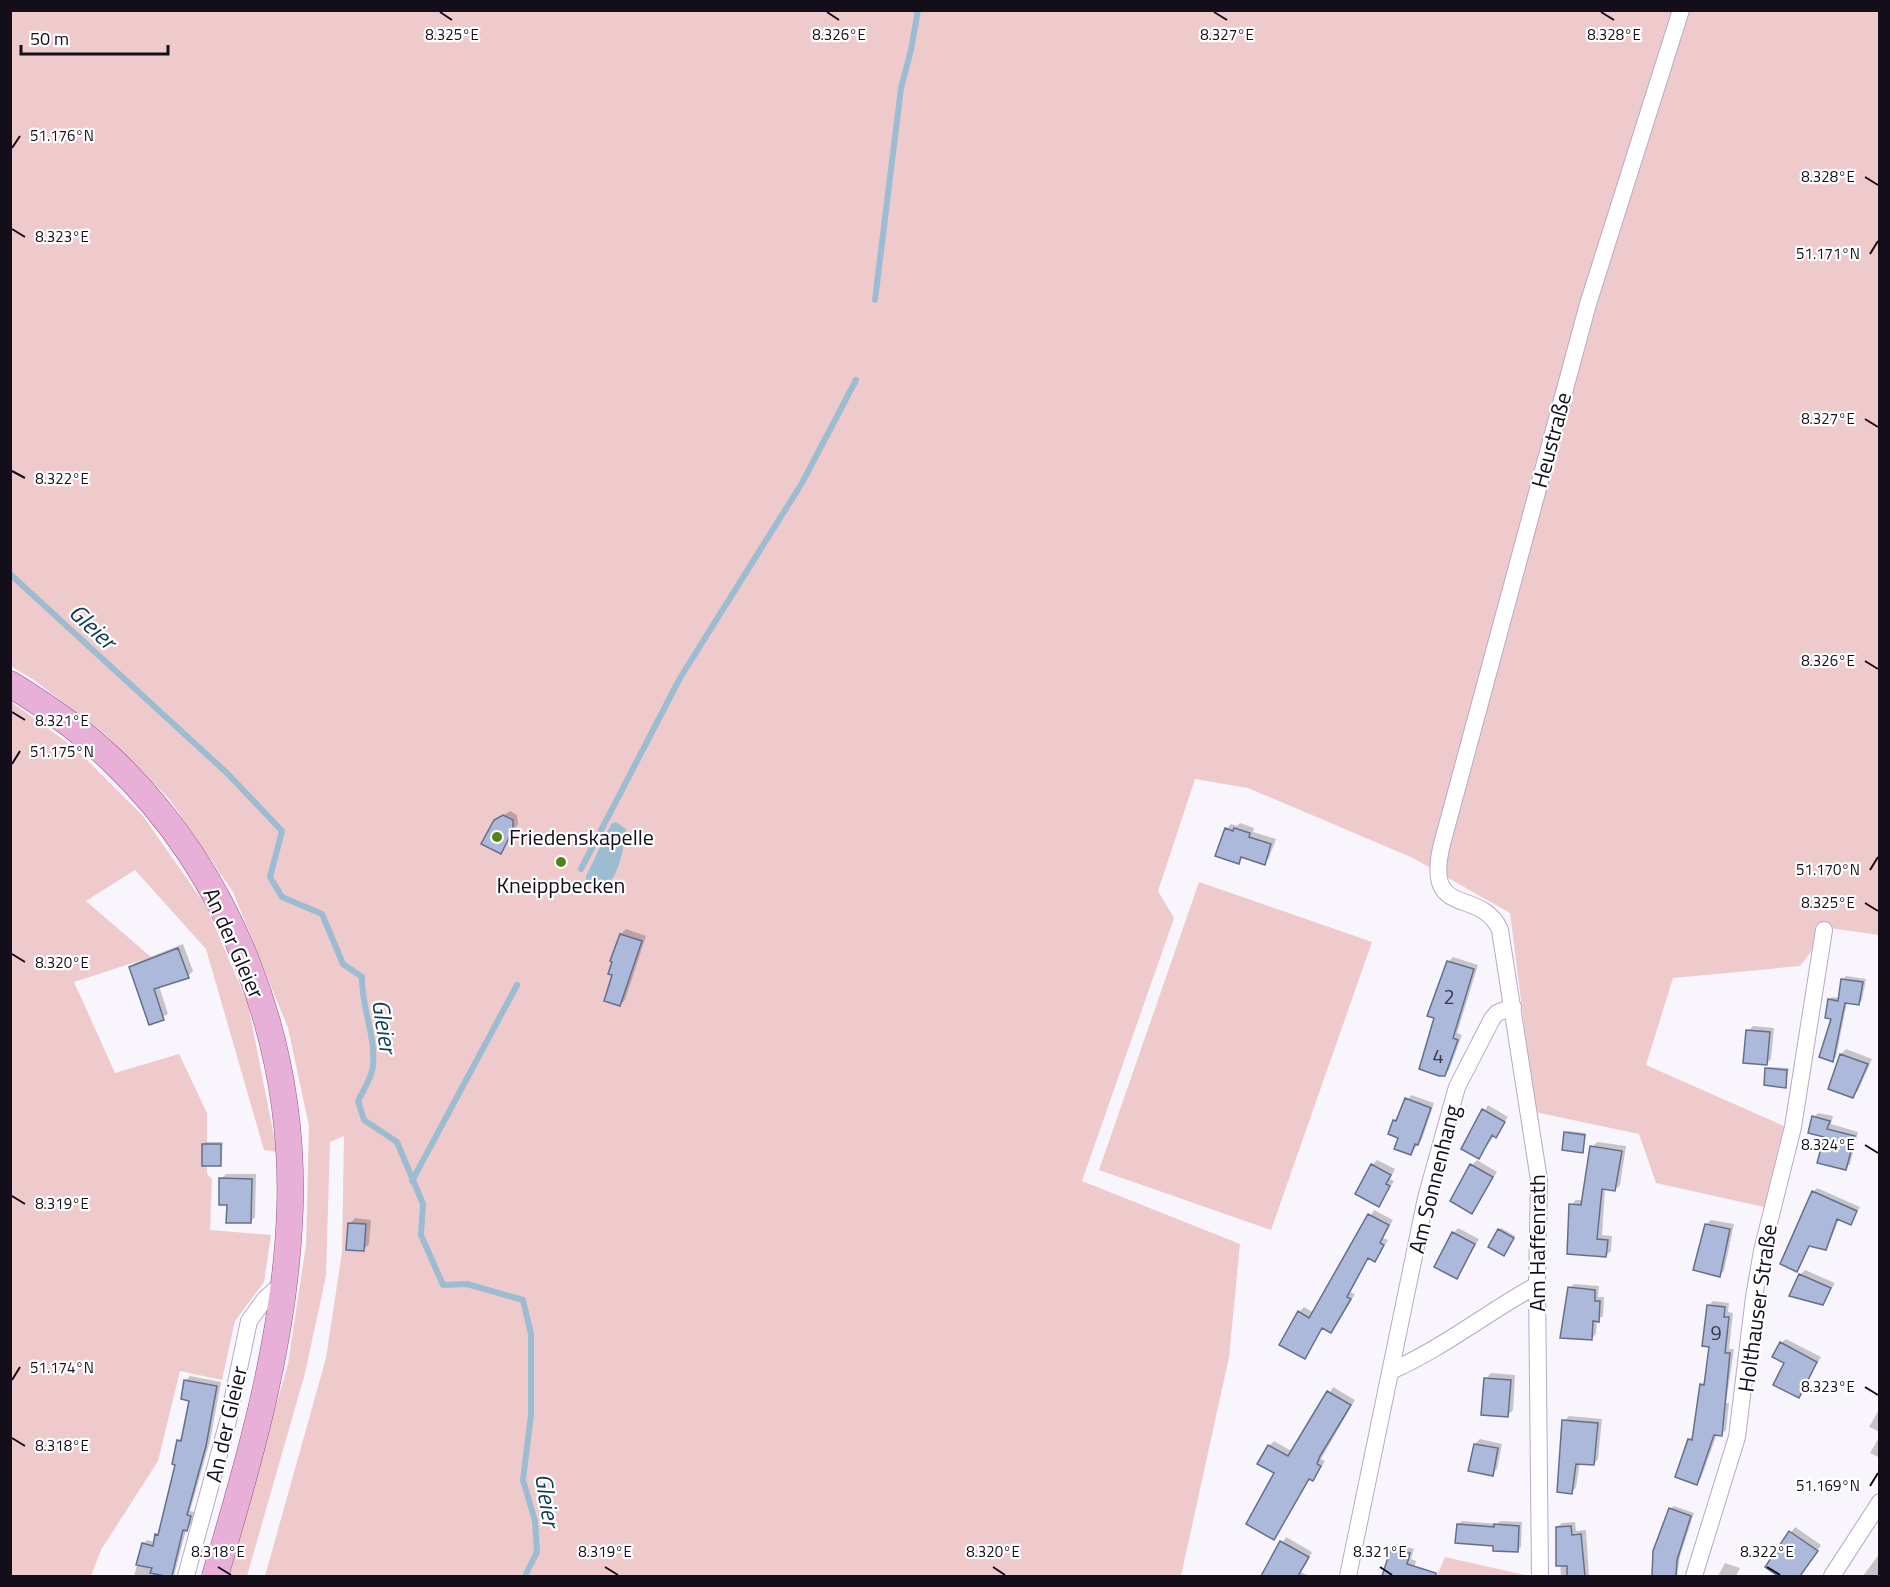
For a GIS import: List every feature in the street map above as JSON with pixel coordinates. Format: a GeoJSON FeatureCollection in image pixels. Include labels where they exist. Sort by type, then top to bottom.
{"type":"FeatureCollection","features":[{"type":"Feature","properties":{"kind":"main road","name":"An der Gleier"},"geometry":{"type":"LineString","coordinates":[[10,684],[48,708],[103,752],[153,804],[197,865],[236,936],[266,1015],[286,1113],[290,1207],[284,1283],[272,1358],[251,1451],[215,1576]]}},
{"type":"Feature","properties":{"kind":"street","name":"Heustraße"},"geometry":{"type":"LineString","coordinates":[[1437,874],[1442,844],[1588,304],[1681,10]]}},
{"type":"Feature","properties":{"kind":"street","name":"Am Haffenrath"},"geometry":{"type":"LineString","coordinates":[[1437,874],[1447,894],[1465,905],[1485,910],[1496,921],[1504,945],[1539,1180],[1537,1285],[1540,1576]]}},
{"type":"Feature","properties":{"kind":"street","name":"Holthauser Straße"},"geometry":{"type":"LineString","coordinates":[[1694,1576],[1737,1437],[1756,1286],[1766,1233],[1792,1135],[1824,930]]}},
{"type":"Feature","properties":{"kind":"street","name":"Am Sonnenhang"},"geometry":{"type":"LineString","coordinates":[[1348,1576],[1426,1198],[1457,1087],[1492,1019],[1497,1013],[1513,1007]]}},
{"type":"Feature","properties":{"kind":"street","name":"An der Gleier"},"geometry":{"type":"LineString","coordinates":[[186,1576],[228,1421],[249,1321],[264,1299],[284,1283]]}},
{"type":"Feature","properties":{"kind":"street"},"geometry":{"type":"LineString","coordinates":[[1391,1371],[1421,1358],[1494,1309],[1537,1285]]}},
{"type":"Feature","properties":{"kind":"street"},"geometry":{"type":"LineString","coordinates":[[1832,1576],[1880,1502]]}},
{"type":"Feature","properties":{"kind":"shaded area"},"geometry":{"type":"Polygon","coordinates":[[[11,11],[1879,11],[1879,935],[1829,928],[1800,966],[1673,978],[1646,1065],[1784,1126],[1764,1207],[1656,1183],[1639,1134],[1535,1112],[1510,913],[1413,858],[1248,788],[1195,779],[1158,891],[1174,918],[1082,1181],[1240,1244],[1229,1357],[1181,1576],[265,1576],[326,1358],[342,1252],[344,1136],[330,1142],[326,1276],[305,1373],[247,1576],[227,1576],[288,1364],[306,1245],[309,1126],[288,1028],[233,892],[170,800],[106,735],[34,680],[11,666],[11,11]],[[611,824],[586,876],[609,885],[624,845],[611,824]]]}},
{"type":"Feature","properties":{"kind":"shaded area"},"geometry":{"type":"Polygon","coordinates":[[[10,701],[76,749],[143,816],[206,906],[248,1004],[277,1152],[264,1150],[206,949],[135,870],[86,901],[151,957],[74,982],[115,1073],[179,1054],[207,1113],[207,1174],[212,1179],[210,1230],[271,1235],[264,1282],[235,1321],[222,1380],[180,1371],[158,1461],[101,1550],[91,1576],[11,1576],[10,701]]]}},
{"type":"Feature","properties":{"kind":"shaded area"},"geometry":{"type":"Polygon","coordinates":[[[1199,882],[1372,942],[1271,1230],[1099,1170],[1199,882]]]}},
{"type":"Feature","properties":{"kind":"shaded area"},"geometry":{"type":"Polygon","coordinates":[[[1445,1557],[1529,1576],[1437,1576],[1445,1557]]]}},
{"type":"Feature","properties":{"kind":"water"},"geometry":{"type":"Polygon","coordinates":[[[616,822],[626,829],[617,871],[602,889],[593,887],[586,880],[586,876],[611,824],[616,822]]]}},
{"type":"Feature","properties":{"kind":"building","name":"Friedenskapelle"},"geometry":{"type":"Polygon","coordinates":[[[503,815],[513,820],[513,830],[501,854],[481,844],[494,820],[503,815]]]}},
{"type":"Feature","properties":{"kind":"building"},"geometry":{"type":"Polygon","coordinates":[[[1225,828],[1250,833],[1249,837],[1271,844],[1265,865],[1241,857],[1239,864],[1215,856],[1225,828]]]}},
{"type":"Feature","properties":{"kind":"building"},"geometry":{"type":"Polygon","coordinates":[[[620,934],[642,941],[620,1006],[604,1001],[612,975],[608,974],[612,962],[610,961],[620,934]]]}},
{"type":"Feature","properties":{"kind":"building"},"geometry":{"type":"Polygon","coordinates":[[[178,948],[189,978],[154,989],[164,1020],[149,1025],[129,967],[178,948]]]}},
{"type":"Feature","properties":{"kind":"building"},"geometry":{"type":"Polygon","coordinates":[[[1447,961],[1474,969],[1453,1038],[1458,1040],[1445,1076],[1439,1076],[1419,1069],[1434,1018],[1427,1016],[1447,961]]]}},
{"type":"Feature","properties":{"kind":"building"},"geometry":{"type":"Polygon","coordinates":[[[1841,979],[1863,982],[1859,1005],[1845,1003],[1833,1062],[1819,1057],[1831,1019],[1825,1018],[1828,999],[1838,1001],[1841,979]]]}},
{"type":"Feature","properties":{"kind":"building"},"geometry":{"type":"Polygon","coordinates":[[[1746,1030],[1770,1032],[1767,1065],[1743,1063],[1746,1030]]]}},
{"type":"Feature","properties":{"kind":"building"},"geometry":{"type":"Polygon","coordinates":[[[1840,1054],[1868,1064],[1853,1098],[1828,1089],[1840,1054]]]}},
{"type":"Feature","properties":{"kind":"building"},"geometry":{"type":"Polygon","coordinates":[[[1765,1068],[1787,1070],[1786,1088],[1764,1085],[1765,1068]]]}},
{"type":"Feature","properties":{"kind":"building"},"geometry":{"type":"Polygon","coordinates":[[[1405,1098],[1431,1108],[1418,1145],[1415,1144],[1411,1155],[1394,1149],[1398,1138],[1388,1134],[1405,1098]]]}},
{"type":"Feature","properties":{"kind":"building"},"geometry":{"type":"Polygon","coordinates":[[[1482,1109],[1505,1122],[1496,1138],[1492,1135],[1479,1159],[1461,1149],[1482,1109]]]}},
{"type":"Feature","properties":{"kind":"building"},"geometry":{"type":"Polygon","coordinates":[[[1812,1116],[1830,1121],[1827,1129],[1855,1136],[1846,1170],[1817,1163],[1824,1137],[1808,1133],[1812,1116]]]}},
{"type":"Feature","properties":{"kind":"building"},"geometry":{"type":"Polygon","coordinates":[[[1564,1132],[1585,1135],[1583,1153],[1562,1150],[1564,1132]]]}},
{"type":"Feature","properties":{"kind":"building"},"geometry":{"type":"Polygon","coordinates":[[[202,1144],[221,1144],[221,1166],[202,1166],[202,1144]]]}},
{"type":"Feature","properties":{"kind":"building"},"geometry":{"type":"Polygon","coordinates":[[[1590,1146],[1622,1151],[1615,1191],[1602,1189],[1597,1239],[1608,1240],[1606,1257],[1567,1254],[1569,1204],[1581,1205],[1590,1146]]]}},
{"type":"Feature","properties":{"kind":"building"},"geometry":{"type":"Polygon","coordinates":[[[1371,1164],[1391,1175],[1386,1184],[1390,1186],[1379,1207],[1355,1194],[1371,1164]]]}},
{"type":"Feature","properties":{"kind":"building"},"geometry":{"type":"Polygon","coordinates":[[[1470,1164],[1493,1177],[1472,1214],[1450,1201],[1470,1164]]]}},
{"type":"Feature","properties":{"kind":"building"},"geometry":{"type":"Polygon","coordinates":[[[219,1178],[252,1179],[251,1223],[226,1223],[227,1205],[219,1205],[219,1178]]]}},
{"type":"Feature","properties":{"kind":"building"},"geometry":{"type":"Polygon","coordinates":[[[1812,1191],[1857,1211],[1851,1225],[1837,1219],[1826,1250],[1809,1246],[1797,1272],[1780,1264],[1812,1191]]]}},
{"type":"Feature","properties":{"kind":"building"},"geometry":{"type":"Polygon","coordinates":[[[1368,1214],[1389,1225],[1380,1243],[1384,1245],[1375,1262],[1368,1258],[1347,1297],[1351,1299],[1331,1333],[1322,1328],[1305,1359],[1279,1345],[1298,1311],[1309,1318],[1368,1214]]]}},
{"type":"Feature","properties":{"kind":"building"},"geometry":{"type":"Polygon","coordinates":[[[348,1223],[366,1224],[364,1251],[346,1250],[348,1223]]]}},
{"type":"Feature","properties":{"kind":"building"},"geometry":{"type":"Polygon","coordinates":[[[1705,1224],[1730,1229],[1720,1277],[1693,1270],[1705,1224]]]}},
{"type":"Feature","properties":{"kind":"building"},"geometry":{"type":"Polygon","coordinates":[[[1498,1229],[1514,1238],[1504,1256],[1488,1247],[1498,1229]]]}},
{"type":"Feature","properties":{"kind":"building"},"geometry":{"type":"Polygon","coordinates":[[[1452,1232],[1475,1244],[1457,1279],[1434,1267],[1452,1232]]]}},
{"type":"Feature","properties":{"kind":"building"},"geometry":{"type":"Polygon","coordinates":[[[1799,1274],[1831,1288],[1823,1305],[1789,1296],[1799,1274]]]}},
{"type":"Feature","properties":{"kind":"building"},"geometry":{"type":"Polygon","coordinates":[[[1568,1287],[1595,1290],[1595,1301],[1600,1301],[1599,1322],[1593,1321],[1592,1340],[1560,1338],[1568,1287]]]}},
{"type":"Feature","properties":{"kind":"building"},"geometry":{"type":"Polygon","coordinates":[[[1707,1305],[1725,1307],[1724,1317],[1729,1317],[1725,1353],[1730,1353],[1722,1436],[1714,1435],[1697,1485],[1675,1477],[1688,1439],[1692,1440],[1700,1384],[1704,1385],[1709,1347],[1702,1346],[1707,1305]]]}},
{"type":"Feature","properties":{"kind":"building"},"geometry":{"type":"Polygon","coordinates":[[[1780,1342],[1817,1362],[1799,1398],[1773,1385],[1784,1363],[1772,1357],[1780,1342]]]}},
{"type":"Feature","properties":{"kind":"building"},"geometry":{"type":"Polygon","coordinates":[[[1484,1378],[1511,1380],[1508,1417],[1481,1415],[1484,1378]]]}},
{"type":"Feature","properties":{"kind":"building"},"geometry":{"type":"Polygon","coordinates":[[[184,1380],[217,1386],[206,1446],[187,1515],[191,1516],[187,1531],[183,1530],[172,1576],[165,1576],[150,1573],[152,1568],[136,1565],[142,1543],[153,1546],[155,1534],[158,1535],[175,1465],[172,1464],[177,1440],[181,1441],[189,1401],[181,1399],[184,1380]]]}},
{"type":"Feature","properties":{"kind":"building"},"geometry":{"type":"Polygon","coordinates":[[[1327,1391],[1351,1405],[1320,1456],[1317,1464],[1321,1466],[1313,1481],[1309,1479],[1274,1540],[1246,1524],[1274,1473],[1257,1464],[1268,1445],[1288,1456],[1327,1391]]]}},
{"type":"Feature","properties":{"kind":"building"},"geometry":{"type":"Polygon","coordinates":[[[1562,1420],[1598,1423],[1594,1465],[1576,1464],[1572,1494],[1557,1492],[1562,1420]]]}},
{"type":"Feature","properties":{"kind":"building"},"geometry":{"type":"Polygon","coordinates":[[[1474,1444],[1498,1448],[1493,1476],[1468,1471],[1474,1444]]]}},
{"type":"Feature","properties":{"kind":"building"},"geometry":{"type":"Polygon","coordinates":[[[1669,1508],[1691,1516],[1677,1560],[1676,1576],[1652,1576],[1653,1551],[1669,1508]]]}},
{"type":"Feature","properties":{"kind":"building"},"geometry":{"type":"Polygon","coordinates":[[[1457,1524],[1494,1527],[1494,1524],[1519,1526],[1518,1552],[1493,1551],[1493,1546],[1455,1543],[1457,1524]]]}},
{"type":"Feature","properties":{"kind":"building"},"geometry":{"type":"Polygon","coordinates":[[[1571,1526],[1572,1535],[1581,1534],[1585,1576],[1567,1576],[1567,1566],[1556,1566],[1556,1527],[1571,1526]]]}},
{"type":"Feature","properties":{"kind":"building"},"geometry":{"type":"Polygon","coordinates":[[[1789,1531],[1818,1551],[1800,1576],[1778,1576],[1765,1567],[1789,1531]]]}},
{"type":"Feature","properties":{"kind":"building"},"geometry":{"type":"Polygon","coordinates":[[[1280,1541],[1309,1557],[1298,1576],[1261,1576],[1280,1541]]]}},
{"type":"Feature","properties":{"kind":"building"},"geometry":{"type":"Polygon","coordinates":[[[1391,1548],[1410,1553],[1407,1564],[1436,1573],[1436,1576],[1382,1576],[1391,1548]]]}},
{"type":"Feature","properties":{"kind":"waterway"},"geometry":{"type":"LineString","coordinates":[[875,300],[901,88],[918,10]]}},
{"type":"Feature","properties":{"kind":"waterway"},"geometry":{"type":"LineString","coordinates":[[581,869],[680,678],[802,483],[856,380]]}},
{"type":"Feature","properties":{"kind":"waterway","name":"Gleier"},"geometry":{"type":"LineString","coordinates":[[10,574],[228,774],[282,831],[270,877],[282,897],[322,914],[343,964],[362,977],[372,1043],[373,1066],[358,1101],[364,1120],[397,1142],[423,1204],[421,1235],[443,1285],[467,1284],[523,1300],[531,1334],[531,1415],[523,1480],[535,1521],[537,1552],[525,1576]]}},
{"type":"Feature","properties":{"kind":"waterway"},"geometry":{"type":"LineString","coordinates":[[412,1181],[517,985]]}},
{"type":"Feature","properties":{"kind":"place","name":"Friedenskapelle"},"geometry":{"type":"Point","coordinates":[497,837]}},
{"type":"Feature","properties":{"kind":"place","name":"Kneippbecken"},"geometry":{"type":"Point","coordinates":[561,862]}}]}
